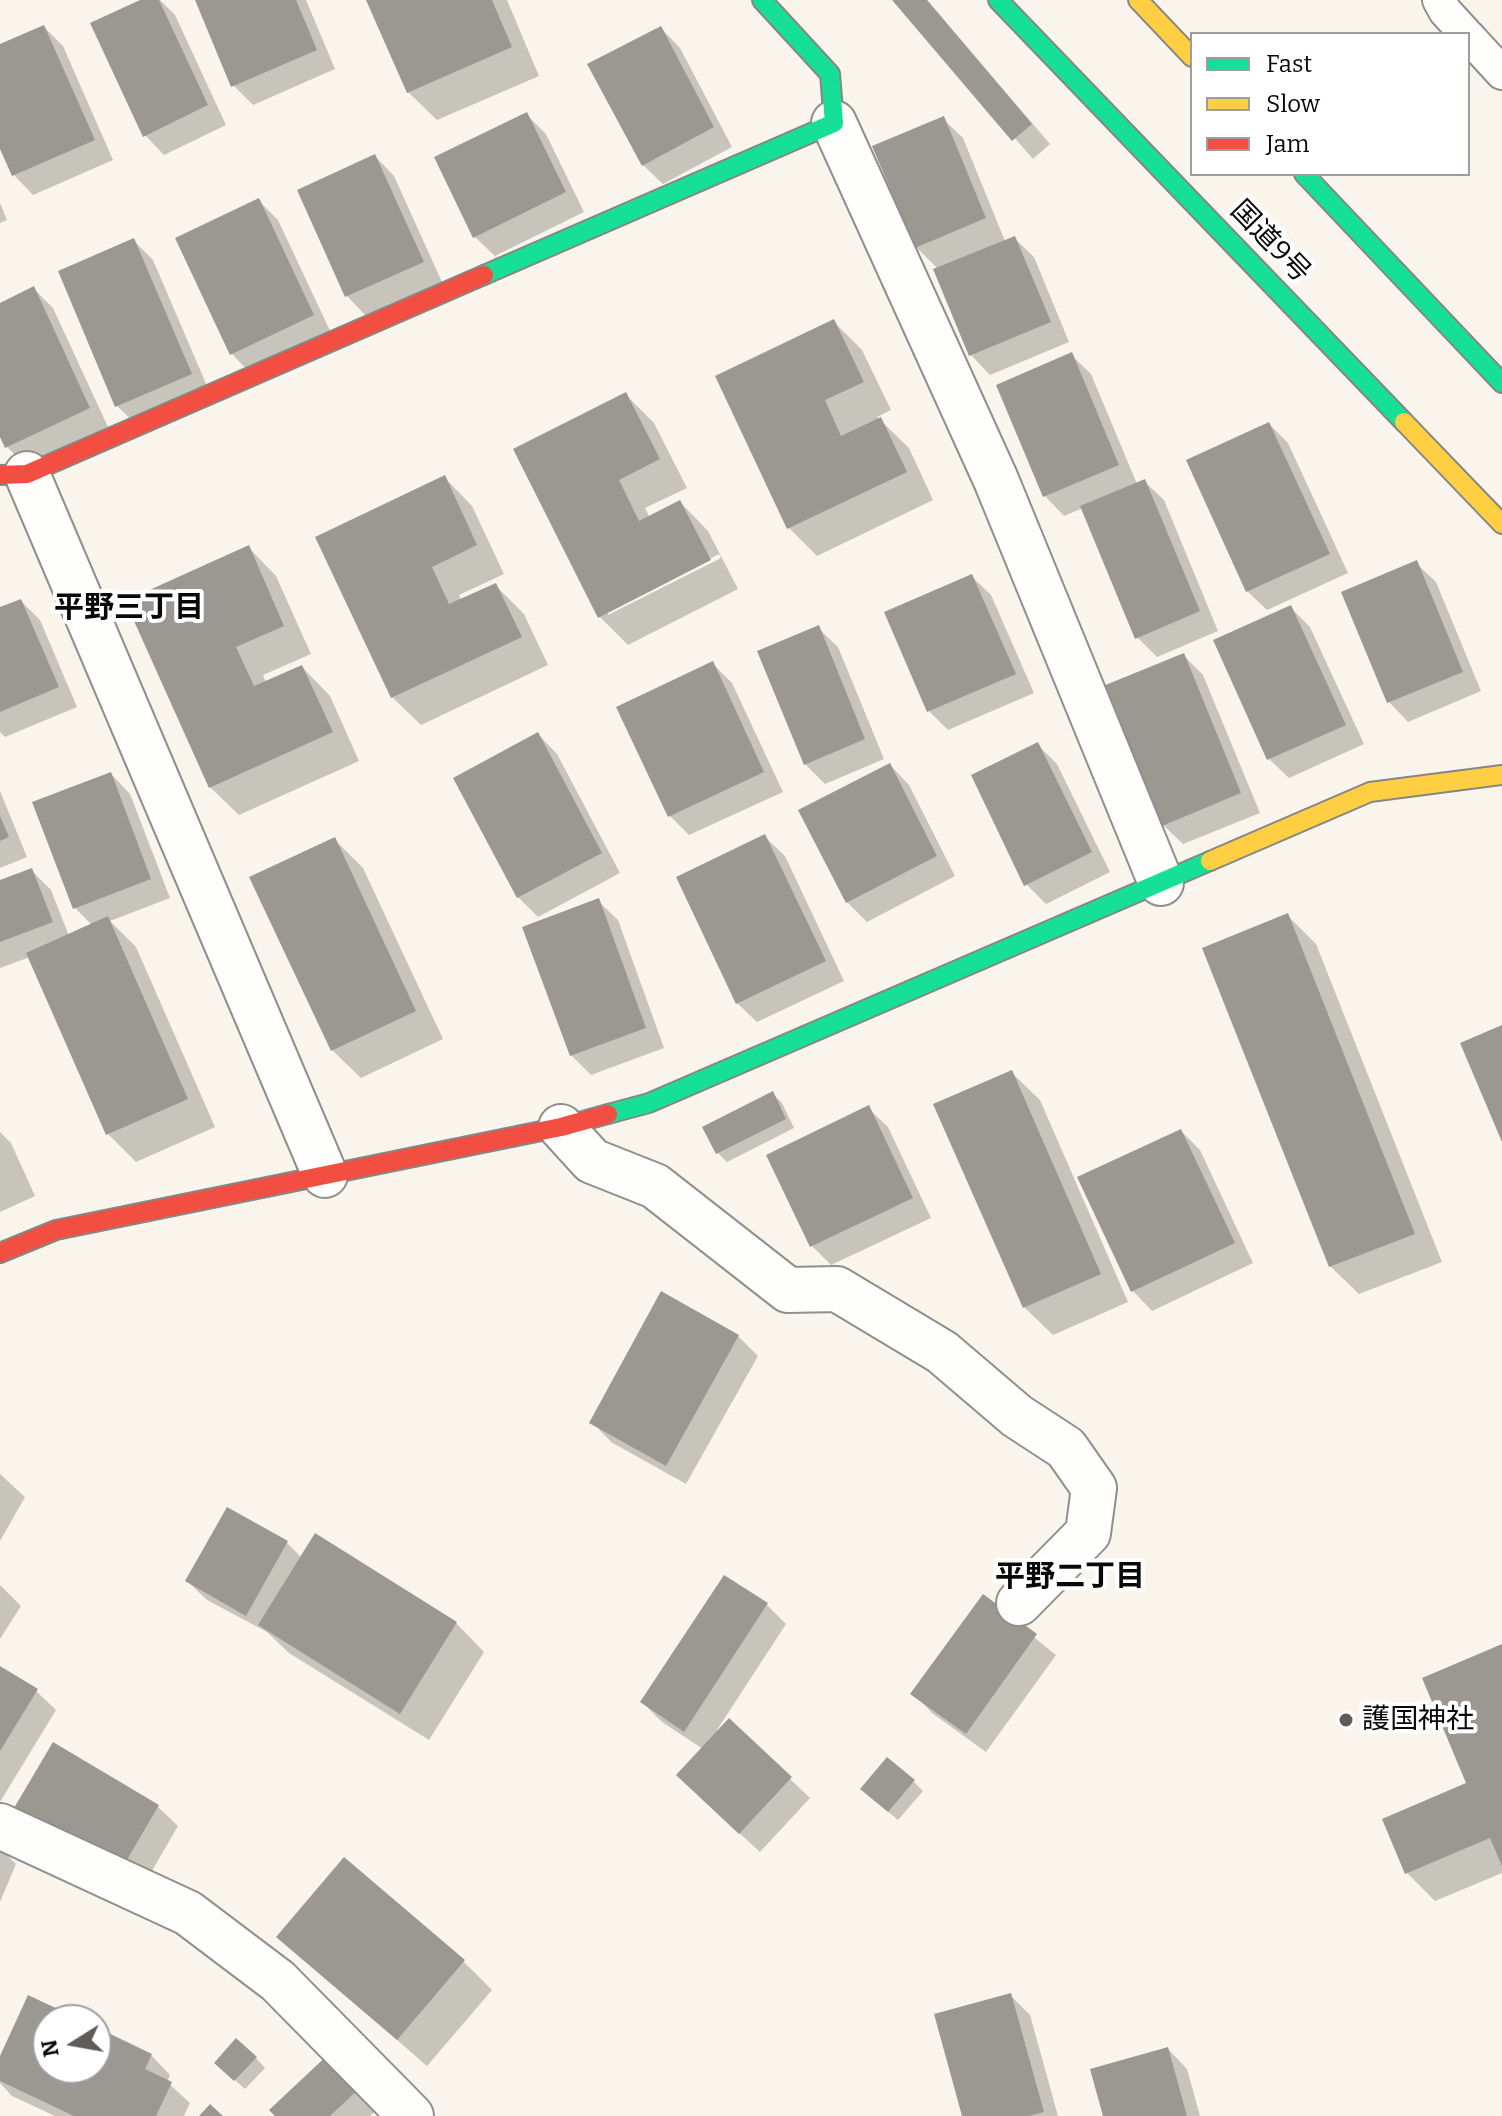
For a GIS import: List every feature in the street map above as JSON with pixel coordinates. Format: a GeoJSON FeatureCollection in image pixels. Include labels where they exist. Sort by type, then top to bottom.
{"type":"FeatureCollection","features":[{"type":"Feature","properties":{"kind":"main road"},"geometry":{"type":"LineString","coordinates":[[14,474],[834,123],[830,74],[762,0]]}},
{"type":"Feature","properties":{"kind":"main road","name":"国道9号"},"geometry":{"type":"LineString","coordinates":[[998,0],[1502,524]]}},
{"type":"Feature","properties":{"kind":"main road"},"geometry":{"type":"LineString","coordinates":[[1138,0],[1190,55]]}},
{"type":"Feature","properties":{"kind":"main road"},"geometry":{"type":"LineString","coordinates":[[1306,176],[1502,383]]}},
{"type":"Feature","properties":{"kind":"main road"},"geometry":{"type":"LineString","coordinates":[[0,1253],[56,1230],[561,1127],[649,1103],[1370,792],[1499,765]]}},
{"type":"Feature","properties":{"kind":"street"},"geometry":{"type":"LineString","coordinates":[[834,123],[996,480],[1161,883]]}},
{"type":"Feature","properties":{"kind":"street"},"geometry":{"type":"LineString","coordinates":[[14,474],[325,1175]]}},
{"type":"Feature","properties":{"kind":"street"},"geometry":{"type":"LineString","coordinates":[[561,1127],[592,1161],[655,1186],[788,1290],[837,1289],[942,1352],[1017,1416],[1066,1448],[1094,1488],[1088,1533],[1019,1603]]}},
{"type":"Feature","properties":{"kind":"street"},"geometry":{"type":"LineString","coordinates":[[0,1826],[188,1913],[278,1981],[411,2116]]}},
{"type":"Feature","properties":{"kind":"lane"},"geometry":{"type":"LineString","coordinates":[[1439,0],[1465,32]]}},
{"type":"Feature","properties":{"kind":"lane"},"geometry":{"type":"LineString","coordinates":[[1470,38],[1502,73]]}},
{"type":"Feature","properties":{"kind":"building"},"geometry":{"type":"Polygon","coordinates":[[[140,0],[159,0],[208,105],[143,137],[90,23],[140,0]]]}},
{"type":"Feature","properties":{"kind":"building"},"geometry":{"type":"Polygon","coordinates":[[[195,0],[296,0],[317,50],[231,87],[195,0]]]}},
{"type":"Feature","properties":{"kind":"building"},"geometry":{"type":"Polygon","coordinates":[[[366,0],[492,0],[512,47],[407,93],[366,0]]]}},
{"type":"Feature","properties":{"kind":"building"},"geometry":{"type":"Polygon","coordinates":[[[892,0],[927,0],[1032,124],[1012,141],[892,0]]]}},
{"type":"Feature","properties":{"kind":"building"},"geometry":{"type":"Polygon","coordinates":[[[44,25],[95,140],[12,176],[0,149],[0,44],[44,25]]]}},
{"type":"Feature","properties":{"kind":"building"},"geometry":{"type":"Polygon","coordinates":[[[661,26],[714,127],[642,166],[587,64],[661,26]]]}},
{"type":"Feature","properties":{"kind":"building"},"geometry":{"type":"Polygon","coordinates":[[[527,112],[566,192],[473,238],[434,157],[527,112]]]}},
{"type":"Feature","properties":{"kind":"building"},"geometry":{"type":"Polygon","coordinates":[[[944,116],[986,218],[915,248],[872,146],[944,116]]]}},
{"type":"Feature","properties":{"kind":"building"},"geometry":{"type":"Polygon","coordinates":[[[375,154],[424,262],[345,297],[297,190],[375,154]]]}},
{"type":"Feature","properties":{"kind":"building"},"geometry":{"type":"Polygon","coordinates":[[[259,198],[314,315],[230,355],[175,238],[259,198]]]}},
{"type":"Feature","properties":{"kind":"building"},"geometry":{"type":"Polygon","coordinates":[[[1015,236],[1051,322],[969,356],[933,269],[1015,236]]]}},
{"type":"Feature","properties":{"kind":"building"},"geometry":{"type":"Polygon","coordinates":[[[134,238],[192,374],[115,407],[58,271],[134,238]]]}},
{"type":"Feature","properties":{"kind":"building"},"geometry":{"type":"Polygon","coordinates":[[[34,286],[90,408],[5,448],[0,437],[0,303],[34,286]]]}},
{"type":"Feature","properties":{"kind":"building"},"geometry":{"type":"Polygon","coordinates":[[[834,319],[864,382],[825,400],[841,436],[881,417],[907,472],[787,529],[715,376],[834,319]]]}},
{"type":"Feature","properties":{"kind":"building"},"geometry":{"type":"Polygon","coordinates":[[[1072,352],[1119,465],[1043,497],[996,385],[1072,352]]]}},
{"type":"Feature","properties":{"kind":"building"},"geometry":{"type":"Polygon","coordinates":[[[626,392],[660,459],[619,480],[639,521],[680,500],[711,560],[598,618],[513,449],[626,392]]]}},
{"type":"Feature","properties":{"kind":"building"},"geometry":{"type":"Polygon","coordinates":[[[1269,422],[1330,554],[1246,592],[1186,460],[1269,422]]]}},
{"type":"Feature","properties":{"kind":"building"},"geometry":{"type":"Polygon","coordinates":[[[445,475],[477,545],[432,567],[449,604],[496,583],[522,637],[391,698],[315,537],[445,475]]]}},
{"type":"Feature","properties":{"kind":"building"},"geometry":{"type":"Polygon","coordinates":[[[1145,479],[1200,611],[1135,639],[1080,506],[1145,479]]]}},
{"type":"Feature","properties":{"kind":"building"},"geometry":{"type":"Polygon","coordinates":[[[249,545],[284,626],[236,647],[254,686],[302,665],[333,732],[209,788],[125,601],[249,545]]]}},
{"type":"Feature","properties":{"kind":"building"},"geometry":{"type":"Polygon","coordinates":[[[1417,560],[1463,672],[1387,703],[1341,592],[1417,560]]]}},
{"type":"Feature","properties":{"kind":"building"},"geometry":{"type":"Polygon","coordinates":[[[972,574],[1016,674],[927,712],[884,612],[972,574]]]}},
{"type":"Feature","properties":{"kind":"building"},"geometry":{"type":"Polygon","coordinates":[[[21,599],[59,687],[0,712],[0,607],[21,599]]]}},
{"type":"Feature","properties":{"kind":"building"},"geometry":{"type":"Polygon","coordinates":[[[1291,605],[1346,725],[1267,760],[1213,640],[1291,605]]]}},
{"type":"Feature","properties":{"kind":"building"},"geometry":{"type":"Polygon","coordinates":[[[819,625],[865,739],[804,765],[757,651],[819,625]]]}},
{"type":"Feature","properties":{"kind":"building"},"geometry":{"type":"Polygon","coordinates":[[[1184,653],[1241,793],[1162,826],[1103,686],[1184,653]]]}},
{"type":"Feature","properties":{"kind":"building"},"geometry":{"type":"Polygon","coordinates":[[[713,661],[764,772],[668,817],[616,707],[713,661]]]}},
{"type":"Feature","properties":{"kind":"building"},"geometry":{"type":"Polygon","coordinates":[[[538,732],[602,853],[517,898],[453,778],[538,732]]]}},
{"type":"Feature","properties":{"kind":"building"},"geometry":{"type":"Polygon","coordinates":[[[1038,742],[1092,852],[1024,886],[971,775],[1038,742]]]}},
{"type":"Feature","properties":{"kind":"building"},"geometry":{"type":"Polygon","coordinates":[[[890,763],[937,856],[846,903],[798,810],[890,763]]]}},
{"type":"Feature","properties":{"kind":"building"},"geometry":{"type":"Polygon","coordinates":[[[111,772],[151,879],[73,909],[32,802],[111,772]]]}},
{"type":"Feature","properties":{"kind":"building"},"geometry":{"type":"Polygon","coordinates":[[[0,816],[9,837],[0,841],[0,816]]]}},
{"type":"Feature","properties":{"kind":"building"},"geometry":{"type":"Polygon","coordinates":[[[765,834],[826,961],[736,1004],[676,877],[765,834]]]}},
{"type":"Feature","properties":{"kind":"building"},"geometry":{"type":"Polygon","coordinates":[[[335,837],[416,1011],[331,1051],[249,877],[335,837]]]}},
{"type":"Feature","properties":{"kind":"building"},"geometry":{"type":"Polygon","coordinates":[[[32,868],[53,922],[0,942],[0,880],[32,868]]]}},
{"type":"Feature","properties":{"kind":"building"},"geometry":{"type":"Polygon","coordinates":[[[599,898],[646,1028],[570,1056],[522,927],[599,898]]]}},
{"type":"Feature","properties":{"kind":"building"},"geometry":{"type":"Polygon","coordinates":[[[1288,913],[1415,1234],[1329,1267],[1202,948],[1288,913]]]}},
{"type":"Feature","properties":{"kind":"building"},"geometry":{"type":"Polygon","coordinates":[[[108,916],[188,1099],[106,1135],[26,953],[108,916]]]}},
{"type":"Feature","properties":{"kind":"building"},"geometry":{"type":"Polygon","coordinates":[[[1502,1025],[1502,1142],[1460,1043],[1502,1025]]]}},
{"type":"Feature","properties":{"kind":"building"},"geometry":{"type":"Polygon","coordinates":[[[1012,1070],[1101,1274],[1023,1308],[933,1104],[1012,1070]]]}},
{"type":"Feature","properties":{"kind":"building"},"geometry":{"type":"Polygon","coordinates":[[[773,1091],[786,1119],[716,1154],[702,1127],[773,1091]]]}},
{"type":"Feature","properties":{"kind":"building"},"geometry":{"type":"Polygon","coordinates":[[[869,1105],[913,1198],[810,1247],[766,1155],[869,1105]]]}},
{"type":"Feature","properties":{"kind":"building"},"geometry":{"type":"Polygon","coordinates":[[[1181,1129],[1235,1243],[1131,1292],[1077,1177],[1181,1129]]]}},
{"type":"Feature","properties":{"kind":"building"},"geometry":{"type":"Polygon","coordinates":[[[661,1291],[739,1335],[666,1466],[589,1423],[661,1291]]]}},
{"type":"Feature","properties":{"kind":"building"},"geometry":{"type":"Polygon","coordinates":[[[227,1507],[288,1541],[246,1616],[185,1581],[227,1507]]]}},
{"type":"Feature","properties":{"kind":"building"},"geometry":{"type":"Polygon","coordinates":[[[315,1533],[457,1622],[400,1714],[258,1625],[315,1533]]]}},
{"type":"Feature","properties":{"kind":"building"},"geometry":{"type":"Polygon","coordinates":[[[724,1575],[768,1603],[684,1732],[640,1702],[724,1575]]]}},
{"type":"Feature","properties":{"kind":"building"},"geometry":{"type":"Polygon","coordinates":[[[983,1594],[1037,1634],[966,1734],[910,1694],[983,1594]]]}},
{"type":"Feature","properties":{"kind":"building"},"geometry":{"type":"Polygon","coordinates":[[[1502,1644],[1502,1866],[1490,1838],[1405,1874],[1382,1819],[1466,1783],[1422,1678],[1502,1644]]]}},
{"type":"Feature","properties":{"kind":"building"},"geometry":{"type":"Polygon","coordinates":[[[0,1666],[38,1689],[0,1751],[0,1666]]]}},
{"type":"Feature","properties":{"kind":"building"},"geometry":{"type":"Polygon","coordinates":[[[729,1718],[792,1777],[739,1834],[676,1775],[729,1718]]]}},
{"type":"Feature","properties":{"kind":"building"},"geometry":{"type":"Polygon","coordinates":[[[53,1742],[159,1805],[121,1870],[14,1808],[53,1742]]]}},
{"type":"Feature","properties":{"kind":"building"},"geometry":{"type":"Polygon","coordinates":[[[887,1757],[915,1780],[888,1812],[860,1789],[887,1757]]]}},
{"type":"Feature","properties":{"kind":"building"},"geometry":{"type":"Polygon","coordinates":[[[344,1857],[465,1960],[397,2040],[276,1937],[344,1857]]]}},
{"type":"Feature","properties":{"kind":"building"},"geometry":{"type":"Polygon","coordinates":[[[1011,1993],[1044,2112],[1029,2116],[962,2116],[934,2014],[1011,1993]]]}},
{"type":"Feature","properties":{"kind":"building"},"geometry":{"type":"Polygon","coordinates":[[[28,1995],[47,2004],[32,2004],[32,2084],[112,2084],[112,2035],[152,2054],[145,2069],[172,2082],[156,2116],[74,2116],[0,2081],[0,2056],[28,1995]]]}},
{"type":"Feature","properties":{"kind":"building"},"geometry":{"type":"Polygon","coordinates":[[[236,2038],[257,2057],[234,2081],[214,2063],[236,2038]]]}},
{"type":"Feature","properties":{"kind":"building"},"geometry":{"type":"Polygon","coordinates":[[[1168,2047],[1187,2116],[1103,2116],[1090,2069],[1168,2047]]]}},
{"type":"Feature","properties":{"kind":"building"},"geometry":{"type":"Polygon","coordinates":[[[333,2050],[364,2084],[330,2116],[275,2116],[269,2110],[333,2050]]]}},
{"type":"Feature","properties":{"kind":"building"},"geometry":{"type":"Polygon","coordinates":[[[210,2104],[223,2116],[199,2116],[210,2104]]]}},
{"type":"Feature","properties":{"kind":"traffic: fast"},"geometry":{"type":"LineString","coordinates":[[484,275],[834,123],[830,74],[762,0]]}},
{"type":"Feature","properties":{"kind":"traffic: fast"},"geometry":{"type":"LineString","coordinates":[[998,0],[1404,422]]}},
{"type":"Feature","properties":{"kind":"traffic: fast"},"geometry":{"type":"LineString","coordinates":[[1306,176],[1502,383]]}},
{"type":"Feature","properties":{"kind":"traffic: fast"},"geometry":{"type":"LineString","coordinates":[[608,1114],[649,1103],[1210,861]]}},
{"type":"Feature","properties":{"kind":"traffic: slow"},"geometry":{"type":"LineString","coordinates":[[1138,0],[1190,55]]}},
{"type":"Feature","properties":{"kind":"traffic: slow"},"geometry":{"type":"LineString","coordinates":[[1404,422],[1502,524]]}},
{"type":"Feature","properties":{"kind":"traffic: slow"},"geometry":{"type":"LineString","coordinates":[[1210,861],[1370,792],[1502,775]]}},
{"type":"Feature","properties":{"kind":"traffic: jam"},"geometry":{"type":"LineString","coordinates":[[0,475],[27,474],[484,275]]}},
{"type":"Feature","properties":{"kind":"traffic: jam"},"geometry":{"type":"LineString","coordinates":[[0,1253],[56,1230],[561,1127],[608,1114]]}},
{"type":"Feature","properties":{"kind":"place","name":"護国神社"},"geometry":{"type":"Point","coordinates":[1346,1720]}},
{"type":"Feature","properties":{"kind":"district","name":"平野三丁目"},"geometry":{"type":"Point","coordinates":[129,609]}},
{"type":"Feature","properties":{"kind":"district","name":"平野二丁目"},"geometry":{"type":"Point","coordinates":[1070,1578]}}]}
